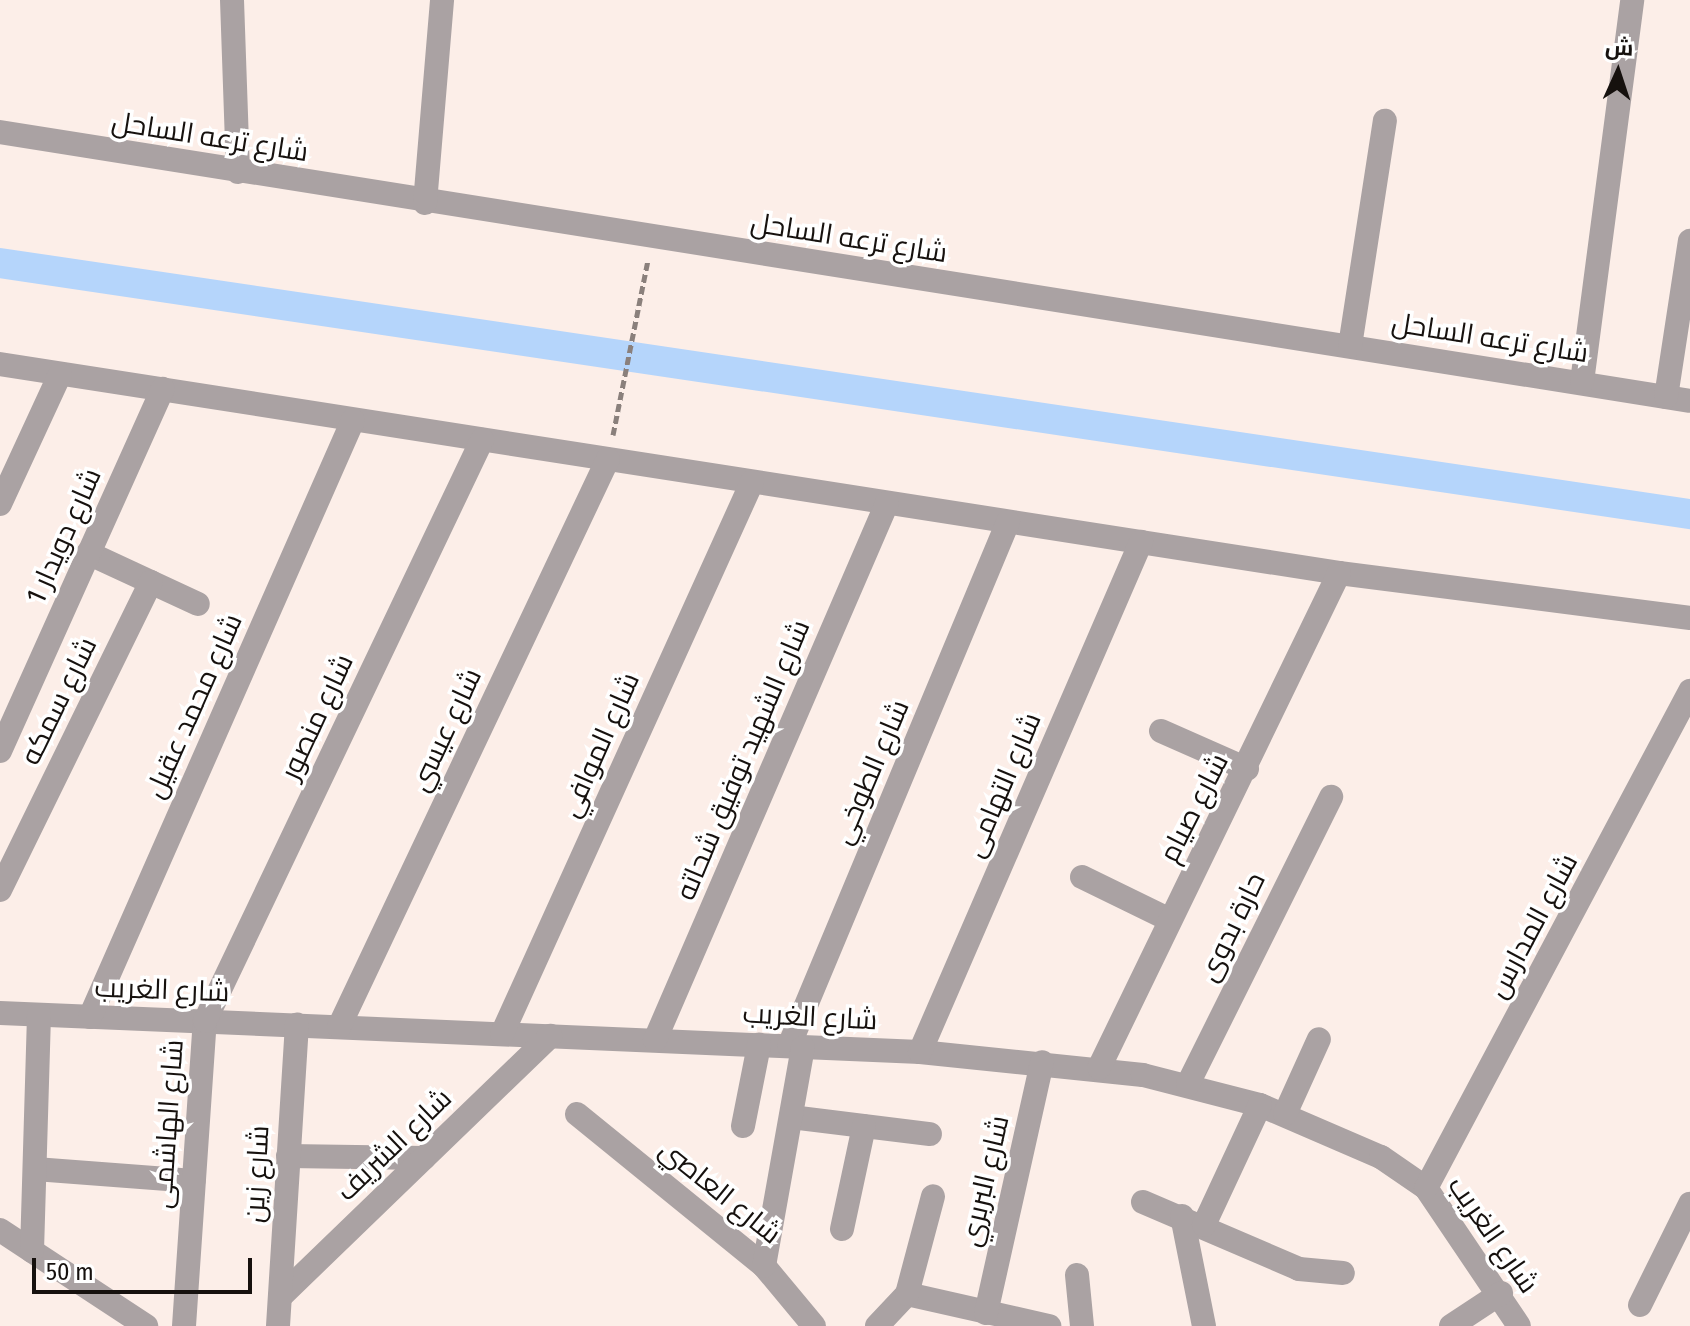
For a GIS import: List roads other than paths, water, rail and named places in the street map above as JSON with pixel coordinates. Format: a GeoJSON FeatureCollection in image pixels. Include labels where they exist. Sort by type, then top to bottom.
{"type":"FeatureCollection","features":[{"type":"Feature","properties":{"kind":"street"},"geometry":{"type":"LineString","coordinates":[[232,0],[238,172]]}},
{"type":"Feature","properties":{"kind":"street"},"geometry":{"type":"LineString","coordinates":[[425,203],[442,0]]}},
{"type":"Feature","properties":{"kind":"street"},"geometry":{"type":"LineString","coordinates":[[1582,382],[1632,0]]}},
{"type":"Feature","properties":{"kind":"street"},"geometry":{"type":"LineString","coordinates":[[1350,346],[1385,121]]}},
{"type":"Feature","properties":{"kind":"street","name":"شارع ترعه الساحل"},"geometry":{"type":"LineString","coordinates":[[0,132],[425,203],[1678,399]]}},
{"type":"Feature","properties":{"kind":"street"},"geometry":{"type":"LineString","coordinates":[[1678,399],[1690,241]]}},
{"type":"Feature","properties":{"kind":"street"},"geometry":{"type":"LineString","coordinates":[[0,364],[1339,573],[1690,618]]}},
{"type":"Feature","properties":{"kind":"street"},"geometry":{"type":"LineString","coordinates":[[0,504],[60,374]]}},
{"type":"Feature","properties":{"kind":"street","name":"شارع دويدار 1"},"geometry":{"type":"LineString","coordinates":[[0,751],[163,389]]}},
{"type":"Feature","properties":{"kind":"street","name":"شارع محمد عقيل"},"geometry":{"type":"LineString","coordinates":[[90,1017],[353,420]]}},
{"type":"Feature","properties":{"kind":"street","name":"شارع منصور"},"geometry":{"type":"LineString","coordinates":[[205,1021],[482,440]]}},
{"type":"Feature","properties":{"kind":"street","name":"شارع عيسي"},"geometry":{"type":"LineString","coordinates":[[339,1027],[608,459]]}},
{"type":"Feature","properties":{"kind":"street","name":"شارع الموافي"},"geometry":{"type":"LineString","coordinates":[[502,1034],[752,482]]}},
{"type":"Feature","properties":{"kind":"street","name":"شارع الشهيد توفيق شحاته"},"geometry":{"type":"LineString","coordinates":[[655,1040],[887,503]]}},
{"type":"Feature","properties":{"kind":"street","name":"شارع الطوخي"},"geometry":{"type":"LineString","coordinates":[[764,1266],[791,1117],[796,1046],[1008,522]]}},
{"type":"Feature","properties":{"kind":"street","name":"شارع التهامى"},"geometry":{"type":"LineString","coordinates":[[920,1052],[1141,542]]}},
{"type":"Feature","properties":{"kind":"street"},"geometry":{"type":"LineString","coordinates":[[88,553],[198,604]]}},
{"type":"Feature","properties":{"kind":"street","name":"شارع صيام"},"geometry":{"type":"LineString","coordinates":[[1099,1068],[1247,769],[1339,573]]}},
{"type":"Feature","properties":{"kind":"street","name":"شارع سمكه"},"geometry":{"type":"LineString","coordinates":[[0,890],[151,582]]}},
{"type":"Feature","properties":{"kind":"street","name":"شارع المدارس"},"geometry":{"type":"LineString","coordinates":[[1426,1188],[1690,691]]}},
{"type":"Feature","properties":{"kind":"street"},"geometry":{"type":"LineString","coordinates":[[1161,731],[1247,769]]}},
{"type":"Feature","properties":{"kind":"street","name":"حارة بدوى"},"geometry":{"type":"LineString","coordinates":[[1188,1084],[1331,797]]}},
{"type":"Feature","properties":{"kind":"street"},"geometry":{"type":"LineString","coordinates":[[1082,877],[1170,920]]}},
{"type":"Feature","properties":{"kind":"street","name":"شارع الغريب"},"geometry":{"type":"LineString","coordinates":[[0,1013],[920,1052],[1099,1068],[1188,1084],[1285,1114],[1381,1157],[1426,1188],[1501,1293],[1519,1326]]}},
{"type":"Feature","properties":{"kind":"street"},"geometry":{"type":"LineString","coordinates":[[32,1251],[39,1015]]}},
{"type":"Feature","properties":{"kind":"street","name":"شارع الهاشمى"},"geometry":{"type":"LineString","coordinates":[[184,1326],[205,1021]]}},
{"type":"Feature","properties":{"kind":"street","name":"شارع زين"},"geometry":{"type":"LineString","coordinates":[[278,1326],[297,1025]]}},
{"type":"Feature","properties":{"kind":"street","name":"شارع الشريف"},"geometry":{"type":"LineString","coordinates":[[280,1297],[550,1036]]}},
{"type":"Feature","properties":{"kind":"street"},"geometry":{"type":"LineString","coordinates":[[1285,1114],[1319,1039]]}},
{"type":"Feature","properties":{"kind":"street"},"geometry":{"type":"LineString","coordinates":[[743,1126],[759,1045]]}},
{"type":"Feature","properties":{"kind":"street","name":"شارع البربري"},"geometry":{"type":"LineString","coordinates":[[986,1313],[1042,1062]]}},
{"type":"Feature","properties":{"kind":"street"},"geometry":{"type":"LineString","coordinates":[[1204,1326],[1193,1220],[1260,1105]]}},
{"type":"Feature","properties":{"kind":"street","name":"شارع العاصي"},"geometry":{"type":"LineString","coordinates":[[577,1114],[764,1266],[814,1326]]}},
{"type":"Feature","properties":{"kind":"street"},"geometry":{"type":"LineString","coordinates":[[791,1117],[930,1134]]}},
{"type":"Feature","properties":{"kind":"street"},"geometry":{"type":"LineString","coordinates":[[842,1229],[864,1126]]}},
{"type":"Feature","properties":{"kind":"street"},"geometry":{"type":"LineString","coordinates":[[288,1156],[424,1158]]}},
{"type":"Feature","properties":{"kind":"street"},"geometry":{"type":"LineString","coordinates":[[35,1169],[194,1181]]}},
{"type":"Feature","properties":{"kind":"street"},"geometry":{"type":"LineString","coordinates":[[877,1326],[907,1294],[933,1196]]}},
{"type":"Feature","properties":{"kind":"street"},"geometry":{"type":"LineString","coordinates":[[1143,1202],[1193,1220],[1299,1269],[1343,1273]]}},
{"type":"Feature","properties":{"kind":"street"},"geometry":{"type":"LineString","coordinates":[[1640,1305],[1680,1250],[1690,1204]]}},
{"type":"Feature","properties":{"kind":"street"},"geometry":{"type":"LineString","coordinates":[[0,1230],[146,1326]]}},
{"type":"Feature","properties":{"kind":"street"},"geometry":{"type":"LineString","coordinates":[[1077,1275],[1082,1326]]}},
{"type":"Feature","properties":{"kind":"street"},"geometry":{"type":"LineString","coordinates":[[1451,1326],[1501,1293]]}},
{"type":"Feature","properties":{"kind":"street"},"geometry":{"type":"LineString","coordinates":[[907,1294],[1049,1326]]}},
{"type":"Feature","properties":{"kind":"waterway"},"geometry":{"type":"LineString","coordinates":[[0,263],[1690,514]]}}]}
